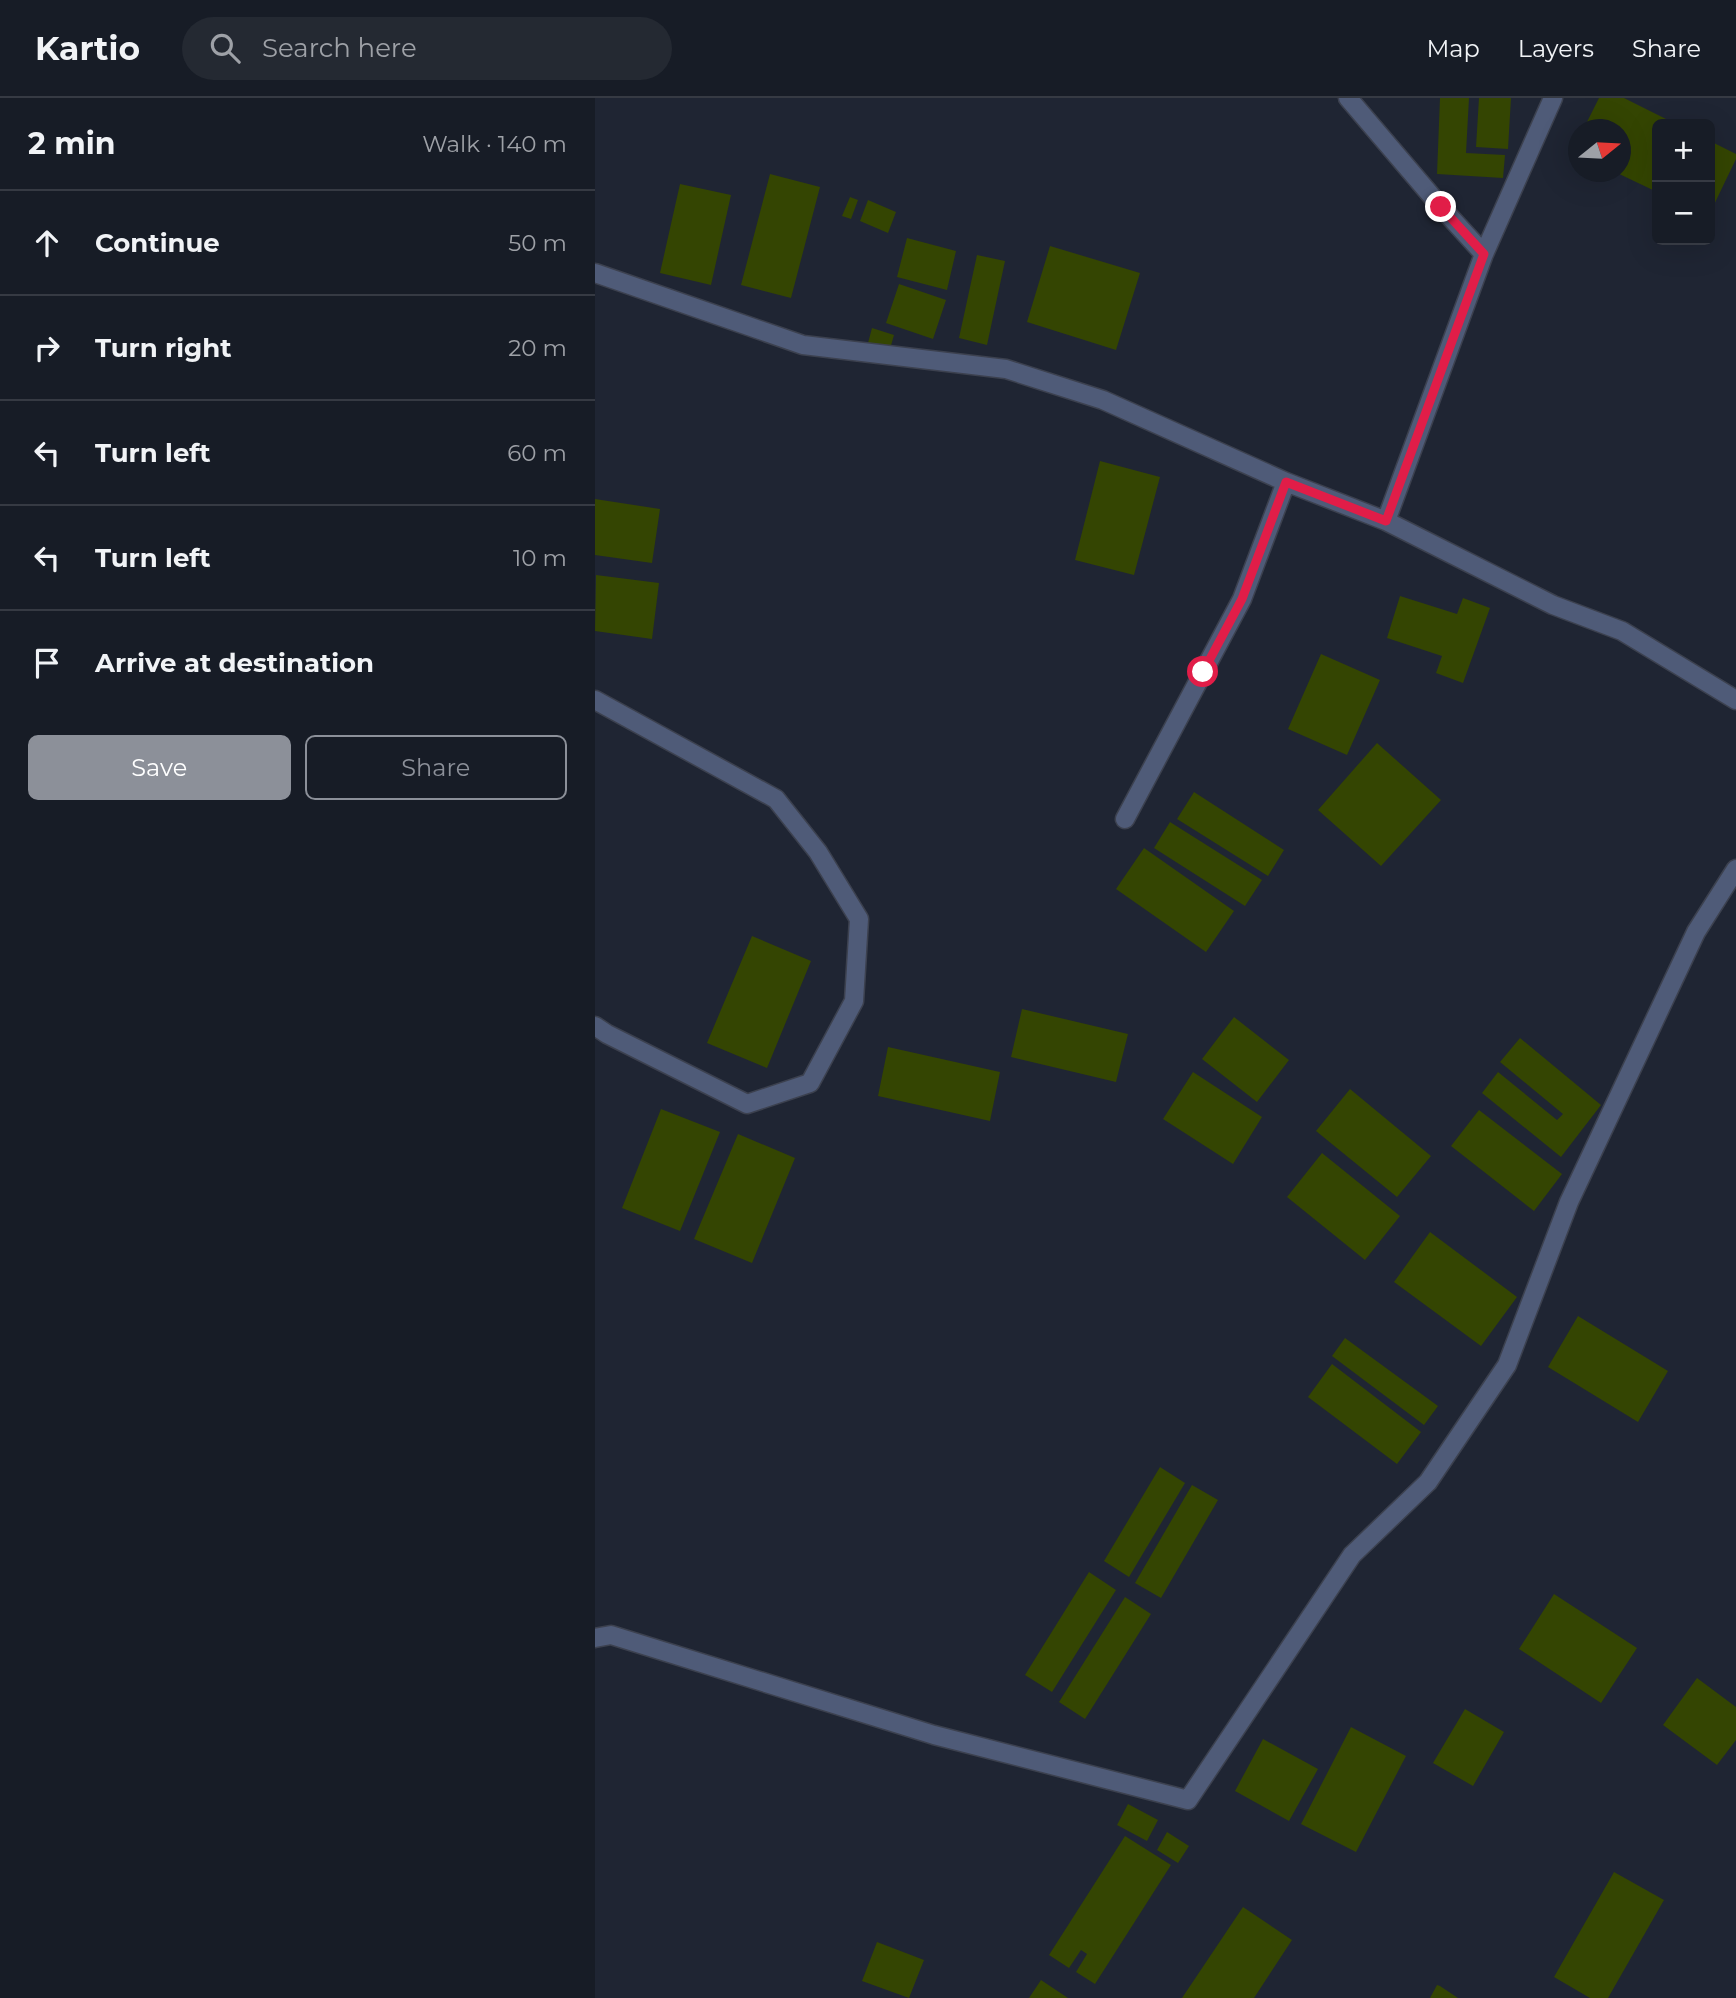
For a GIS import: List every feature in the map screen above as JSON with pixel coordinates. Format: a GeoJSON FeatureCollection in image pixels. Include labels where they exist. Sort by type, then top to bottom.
{"type":"FeatureCollection","features":[{"type":"Feature","properties":{"kind":"street"},"geometry":{"type":"LineString","coordinates":[[1348,98],[1484,254]]}},
{"type":"Feature","properties":{"kind":"street"},"geometry":{"type":"LineString","coordinates":[[1386,521],[1484,254],[1553,98]]}},
{"type":"Feature","properties":{"kind":"street"},"geometry":{"type":"LineString","coordinates":[[595,272],[803,345],[1006,369],[1103,400],[1286,482],[1386,521],[1553,605],[1622,631],[1736,700]]}},
{"type":"Feature","properties":{"kind":"street"},"geometry":{"type":"LineString","coordinates":[[1125,819],[1242,599],[1286,482]]}},
{"type":"Feature","properties":{"kind":"street"},"geometry":{"type":"LineString","coordinates":[[595,700],[775,799],[818,852],[859,919],[854,1001],[810,1083],[747,1104],[595,1026]]}},
{"type":"Feature","properties":{"kind":"street"},"geometry":{"type":"LineString","coordinates":[[595,1638],[611,1635],[934,1735],[1188,1800],[1352,1555],[1428,1482],[1507,1364],[1569,1202],[1696,932],[1736,869]]}},
{"type":"Feature","properties":{"kind":"building"},"geometry":{"type":"Polygon","coordinates":[[[1440,98],[1469,98],[1466,153],[1505,155],[1503,178],[1437,174],[1440,98]]]}},
{"type":"Feature","properties":{"kind":"building"},"geometry":{"type":"Polygon","coordinates":[[[1479,98],[1511,98],[1508,149],[1476,147],[1479,98]]]}},
{"type":"Feature","properties":{"kind":"building"},"geometry":{"type":"Polygon","coordinates":[[[1599,98],[1624,98],[1666,119],[1652,119],[1652,190],[1631,180],[1631,119],[1588,119],[1599,98]]]}},
{"type":"Feature","properties":{"kind":"building"},"geometry":{"type":"Polygon","coordinates":[[[1715,144],[1736,154],[1715,203],[1715,144]]]}},
{"type":"Feature","properties":{"kind":"building"},"geometry":{"type":"Polygon","coordinates":[[[770,174],[820,187],[791,298],[741,285],[770,174]]]}},
{"type":"Feature","properties":{"kind":"building"},"geometry":{"type":"Polygon","coordinates":[[[680,184],[731,195],[711,285],[660,273],[680,184]]]}},
{"type":"Feature","properties":{"kind":"building"},"geometry":{"type":"Polygon","coordinates":[[[850,197],[858,200],[851,219],[842,216],[850,197]]]}},
{"type":"Feature","properties":{"kind":"building"},"geometry":{"type":"Polygon","coordinates":[[[868,200],[896,212],[888,233],[860,221],[868,200]]]}},
{"type":"Feature","properties":{"kind":"building"},"geometry":{"type":"Polygon","coordinates":[[[907,238],[956,251],[947,290],[897,277],[907,238]]]}},
{"type":"Feature","properties":{"kind":"building"},"geometry":{"type":"Polygon","coordinates":[[[1050,246],[1140,273],[1116,350],[1027,322],[1050,246]]]}},
{"type":"Feature","properties":{"kind":"building"},"geometry":{"type":"Polygon","coordinates":[[[977,255],[1005,261],[987,345],[959,338],[977,255]]]}},
{"type":"Feature","properties":{"kind":"building"},"geometry":{"type":"Polygon","coordinates":[[[899,284],[946,300],[933,339],[886,323],[899,284]]]}},
{"type":"Feature","properties":{"kind":"building"},"geometry":{"type":"Polygon","coordinates":[[[872,328],[894,335],[890,349],[868,343],[872,328]]]}},
{"type":"Feature","properties":{"kind":"building"},"geometry":{"type":"Polygon","coordinates":[[[1100,461],[1160,477],[1134,575],[1075,560],[1100,461]]]}},
{"type":"Feature","properties":{"kind":"building"},"geometry":{"type":"Polygon","coordinates":[[[595,499],[660,509],[652,563],[595,555],[595,499]]]}},
{"type":"Feature","properties":{"kind":"building"},"geometry":{"type":"Polygon","coordinates":[[[596,575],[659,583],[652,639],[595,631],[596,575]]]}},
{"type":"Feature","properties":{"kind":"building"},"geometry":{"type":"Polygon","coordinates":[[[1400,596],[1457,614],[1463,598],[1490,608],[1463,683],[1436,673],[1442,656],[1387,638],[1400,596]]]}},
{"type":"Feature","properties":{"kind":"building"},"geometry":{"type":"Polygon","coordinates":[[[1321,654],[1380,680],[1347,755],[1288,729],[1321,654]]]}},
{"type":"Feature","properties":{"kind":"building"},"geometry":{"type":"Polygon","coordinates":[[[1377,743],[1441,800],[1381,866],[1318,810],[1377,743]]]}},
{"type":"Feature","properties":{"kind":"building"},"geometry":{"type":"Polygon","coordinates":[[[1194,792],[1284,850],[1268,876],[1177,819],[1194,792]]]}},
{"type":"Feature","properties":{"kind":"building"},"geometry":{"type":"Polygon","coordinates":[[[1170,822],[1262,880],[1245,906],[1154,848],[1170,822]]]}},
{"type":"Feature","properties":{"kind":"building"},"geometry":{"type":"Polygon","coordinates":[[[1144,848],[1234,911],[1206,952],[1116,889],[1144,848]]]}},
{"type":"Feature","properties":{"kind":"building"},"geometry":{"type":"Polygon","coordinates":[[[752,936],[811,961],[767,1068],[707,1043],[752,936]]]}},
{"type":"Feature","properties":{"kind":"building"},"geometry":{"type":"Polygon","coordinates":[[[1022,1009],[1128,1034],[1116,1082],[1011,1057],[1022,1009]]]}},
{"type":"Feature","properties":{"kind":"building"},"geometry":{"type":"Polygon","coordinates":[[[1234,1017],[1289,1060],[1257,1102],[1202,1059],[1234,1017]]]}},
{"type":"Feature","properties":{"kind":"building"},"geometry":{"type":"Polygon","coordinates":[[[1520,1038],[1601,1105],[1561,1157],[1482,1093],[1498,1072],[1557,1120],[1563,1114],[1500,1062],[1520,1038]]]}},
{"type":"Feature","properties":{"kind":"building"},"geometry":{"type":"Polygon","coordinates":[[[888,1047],[1000,1072],[990,1121],[878,1096],[888,1047]]]}},
{"type":"Feature","properties":{"kind":"building"},"geometry":{"type":"Polygon","coordinates":[[[1193,1072],[1262,1117],[1233,1164],[1163,1119],[1193,1072]]]}},
{"type":"Feature","properties":{"kind":"building"},"geometry":{"type":"Polygon","coordinates":[[[1350,1089],[1431,1156],[1397,1197],[1316,1131],[1350,1089]]]}},
{"type":"Feature","properties":{"kind":"building"},"geometry":{"type":"Polygon","coordinates":[[[661,1109],[720,1132],[680,1231],[622,1208],[661,1109]]]}},
{"type":"Feature","properties":{"kind":"building"},"geometry":{"type":"Polygon","coordinates":[[[1479,1110],[1562,1174],[1534,1211],[1451,1146],[1479,1110]]]}},
{"type":"Feature","properties":{"kind":"building"},"geometry":{"type":"Polygon","coordinates":[[[738,1134],[795,1158],[752,1263],[694,1239],[738,1134]]]}},
{"type":"Feature","properties":{"kind":"building"},"geometry":{"type":"Polygon","coordinates":[[[1322,1153],[1400,1216],[1365,1260],[1287,1197],[1322,1153]]]}},
{"type":"Feature","properties":{"kind":"building"},"geometry":{"type":"Polygon","coordinates":[[[1430,1232],[1517,1297],[1481,1346],[1394,1282],[1430,1232]]]}},
{"type":"Feature","properties":{"kind":"building"},"geometry":{"type":"Polygon","coordinates":[[[1578,1316],[1668,1371],[1638,1422],[1548,1367],[1578,1316]]]}},
{"type":"Feature","properties":{"kind":"building"},"geometry":{"type":"Polygon","coordinates":[[[1345,1338],[1438,1406],[1424,1425],[1332,1356],[1345,1338]]]}},
{"type":"Feature","properties":{"kind":"building"},"geometry":{"type":"Polygon","coordinates":[[[1332,1364],[1421,1432],[1397,1464],[1308,1397],[1332,1364]]]}},
{"type":"Feature","properties":{"kind":"building"},"geometry":{"type":"Polygon","coordinates":[[[1160,1467],[1185,1483],[1129,1577],[1104,1561],[1160,1467]]]}},
{"type":"Feature","properties":{"kind":"building"},"geometry":{"type":"Polygon","coordinates":[[[1192,1485],[1218,1500],[1161,1598],[1135,1583],[1192,1485]]]}},
{"type":"Feature","properties":{"kind":"building"},"geometry":{"type":"Polygon","coordinates":[[[1089,1572],[1116,1590],[1052,1692],[1025,1675],[1089,1572]]]}},
{"type":"Feature","properties":{"kind":"building"},"geometry":{"type":"Polygon","coordinates":[[[1554,1594],[1637,1648],[1601,1703],[1519,1649],[1554,1594]]]}},
{"type":"Feature","properties":{"kind":"building"},"geometry":{"type":"Polygon","coordinates":[[[1125,1597],[1151,1614],[1085,1719],[1059,1702],[1125,1597]]]}},
{"type":"Feature","properties":{"kind":"building"},"geometry":{"type":"Polygon","coordinates":[[[1697,1678],[1736,1707],[1736,1740],[1717,1765],[1663,1725],[1697,1678]]]}},
{"type":"Feature","properties":{"kind":"building"},"geometry":{"type":"Polygon","coordinates":[[[1465,1709],[1504,1732],[1473,1786],[1433,1763],[1465,1709]]]}},
{"type":"Feature","properties":{"kind":"building"},"geometry":{"type":"Polygon","coordinates":[[[1351,1727],[1406,1756],[1356,1852],[1301,1824],[1351,1727]]]}},
{"type":"Feature","properties":{"kind":"building"},"geometry":{"type":"Polygon","coordinates":[[[1263,1739],[1318,1769],[1289,1821],[1235,1791],[1263,1739]]]}},
{"type":"Feature","properties":{"kind":"building"},"geometry":{"type":"Polygon","coordinates":[[[1128,1804],[1158,1820],[1147,1841],[1117,1825],[1128,1804]]]}},
{"type":"Feature","properties":{"kind":"building"},"geometry":{"type":"Polygon","coordinates":[[[1167,1832],[1189,1846],[1178,1863],[1157,1850],[1167,1832]]]}},
{"type":"Feature","properties":{"kind":"building"},"geometry":{"type":"Polygon","coordinates":[[[1125,1836],[1171,1865],[1095,1984],[1076,1972],[1087,1954],[1081,1950],[1069,1968],[1049,1955],[1125,1836]]]}},
{"type":"Feature","properties":{"kind":"building"},"geometry":{"type":"Polygon","coordinates":[[[1614,1872],[1664,1900],[1608,1998],[1590,1998],[1554,1977],[1614,1872]]]}},
{"type":"Feature","properties":{"kind":"building"},"geometry":{"type":"Polygon","coordinates":[[[1243,1907],[1292,1940],[1254,1998],[1182,1998],[1243,1907]]]}},
{"type":"Feature","properties":{"kind":"building"},"geometry":{"type":"Polygon","coordinates":[[[877,1942],[924,1960],[909,1998],[862,1981],[877,1942]]]}},
{"type":"Feature","properties":{"kind":"building"},"geometry":{"type":"Polygon","coordinates":[[[1041,1980],[1068,1998],[1029,1998],[1041,1980]]]}},
{"type":"Feature","properties":{"kind":"building"},"geometry":{"type":"Polygon","coordinates":[[[1437,1985],[1440,1986],[1458,1998],[1430,1998],[1437,1985]]]}},
{"type":"Feature","properties":{"kind":"route"},"geometry":{"type":"LineString","coordinates":[[1203,672],[1242,599],[1286,482],[1386,521],[1484,254],[1441,207]]}}]}
